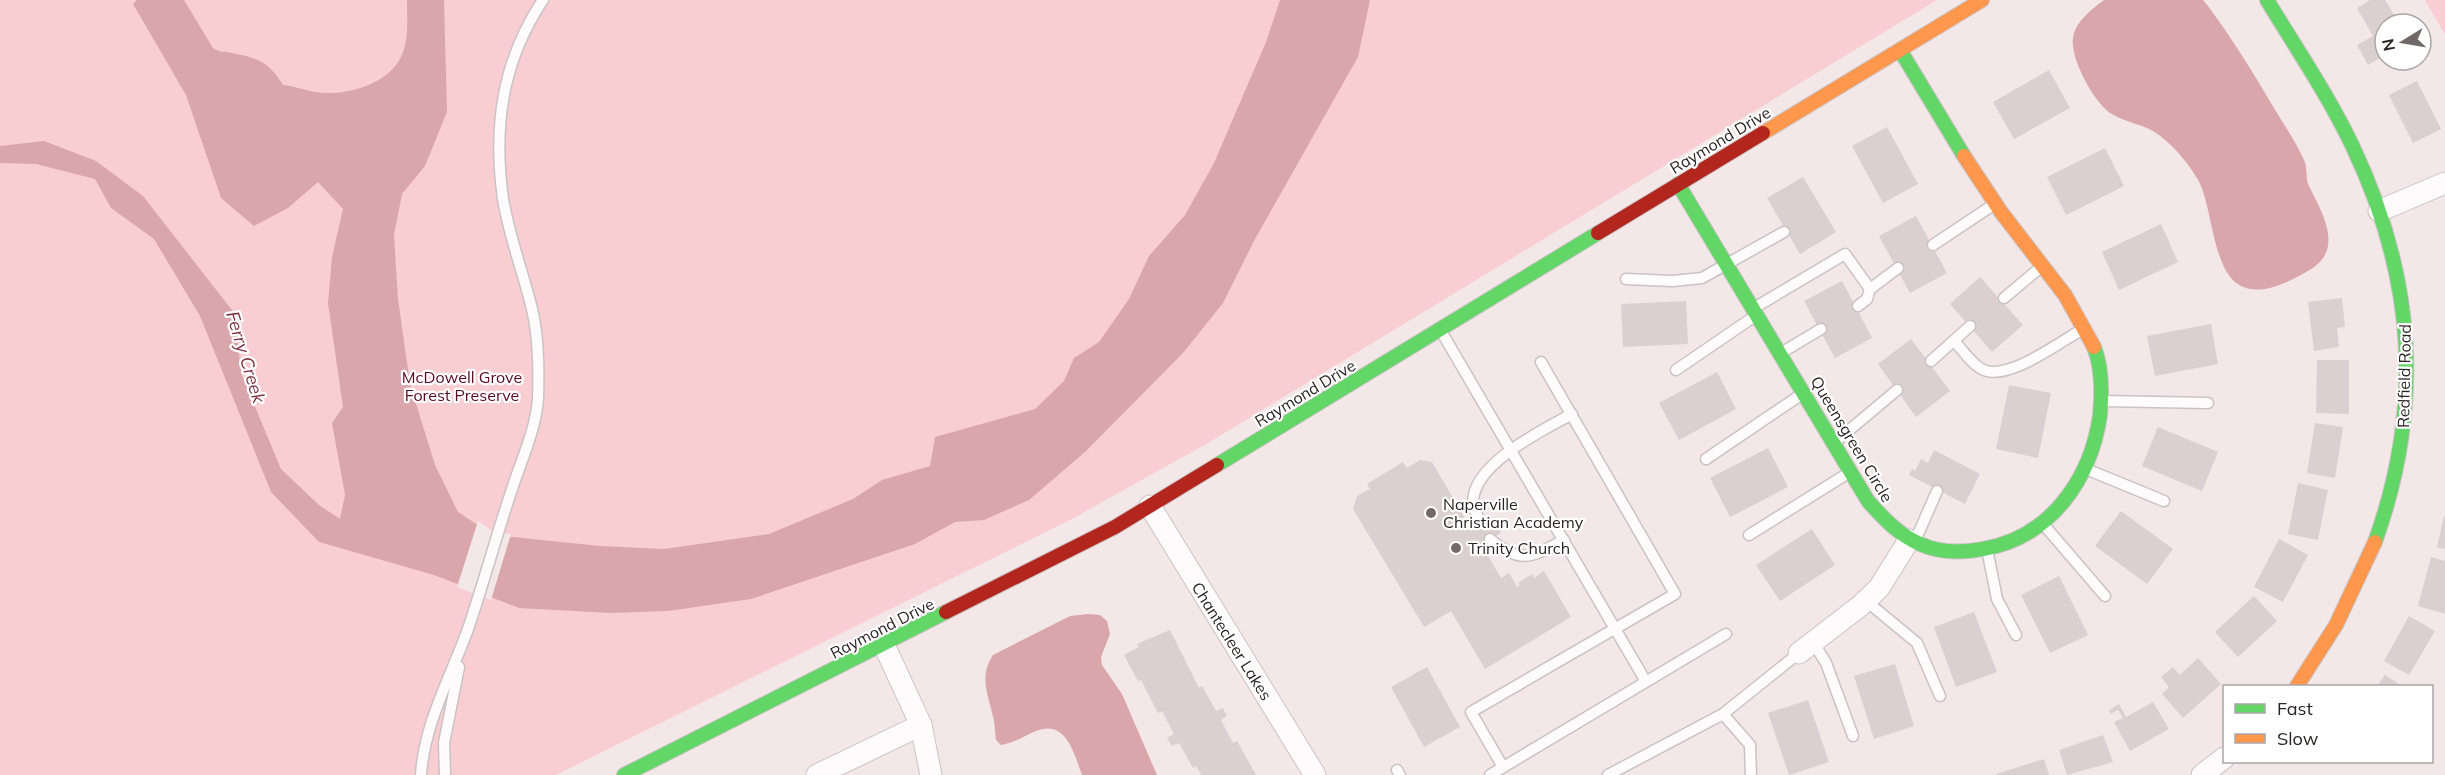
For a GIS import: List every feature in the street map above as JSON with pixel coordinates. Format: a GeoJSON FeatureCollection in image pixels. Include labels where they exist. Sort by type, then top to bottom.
{"type":"FeatureCollection","features":[{"type":"Feature","properties":{"kind":"street","name":"Raymond Drive"},"geometry":{"type":"LineString","coordinates":[[624,775],[1057,558],[1150,506],[1982,0]]}},
{"type":"Feature","properties":{"kind":"street","name":"Redfield Road"},"geometry":{"type":"LineString","coordinates":[[2267,0],[2340,124],[2360,163],[2379,212],[2398,279],[2407,334],[2406,398],[2400,461],[2384,524],[2364,575],[2340,622],[2297,685]]}},
{"type":"Feature","properties":{"kind":"street","name":"Queensgreen Circle"},"geometry":{"type":"LineString","coordinates":[[1678,184],[1835,442],[1850,472],[1868,501],[1885,522],[1912,541],[1950,552],[1987,549],[2012,542],[2042,523],[2067,498],[2086,468],[2099,432],[2103,401],[2097,353],[2086,327],[1995,204],[1900,50]]}},
{"type":"Feature","properties":{"kind":"street"},"geometry":{"type":"LineString","coordinates":[[2379,212],[2445,183]]}},
{"type":"Feature","properties":{"kind":"street","name":"Chantecleer Lakes"},"geometry":{"type":"LineString","coordinates":[[1150,506],[1315,775]]}},
{"type":"Feature","properties":{"kind":"street"},"geometry":{"type":"LineString","coordinates":[[1806,648],[1878,588],[1912,541]]}},
{"type":"Feature","properties":{"kind":"street"},"geometry":{"type":"LineString","coordinates":[[884,645],[921,725],[931,775]]}},
{"type":"Feature","properties":{"kind":"street"},"geometry":{"type":"LineString","coordinates":[[817,775],[921,725]]}},
{"type":"Feature","properties":{"kind":"street"},"geometry":{"type":"LineString","coordinates":[[2202,775],[2223,759]]}},
{"type":"Feature","properties":{"kind":"lane"},"geometry":{"type":"LineString","coordinates":[[421,775],[429,732],[468,629],[538,402],[539,364],[532,311],[503,200],[500,119],[502,95],[515,49],[543,0]]}},
{"type":"Feature","properties":{"kind":"lane"},"geometry":{"type":"LineString","coordinates":[[1933,245],[1995,204]]}},
{"type":"Feature","properties":{"kind":"lane"},"geometry":{"type":"LineString","coordinates":[[1626,279],[1673,281],[1702,278],[1728,266],[1784,231]]}},
{"type":"Feature","properties":{"kind":"lane"},"geometry":{"type":"LineString","coordinates":[[1676,370],[1756,311],[1845,254],[1870,289]]}},
{"type":"Feature","properties":{"kind":"lane"},"geometry":{"type":"LineString","coordinates":[[2004,298],[2043,266]]}},
{"type":"Feature","properties":{"kind":"lane"},"geometry":{"type":"LineString","coordinates":[[1858,306],[1867,299],[1870,289],[1898,268]]}},
{"type":"Feature","properties":{"kind":"lane"},"geometry":{"type":"LineString","coordinates":[[1931,362],[1970,326]]}},
{"type":"Feature","properties":{"kind":"lane"},"geometry":{"type":"LineString","coordinates":[[1954,341],[1980,369],[1990,372],[2009,370],[2086,327]]}},
{"type":"Feature","properties":{"kind":"lane"},"geometry":{"type":"LineString","coordinates":[[1781,353],[1821,329]]}},
{"type":"Feature","properties":{"kind":"lane"},"geometry":{"type":"LineString","coordinates":[[1440,330],[1645,680]]}},
{"type":"Feature","properties":{"kind":"lane"},"geometry":{"type":"LineString","coordinates":[[1503,767],[1471,712],[1675,594],[1541,362]]}},
{"type":"Feature","properties":{"kind":"lane"},"geometry":{"type":"LineString","coordinates":[[1835,442],[1897,390]]}},
{"type":"Feature","properties":{"kind":"lane"},"geometry":{"type":"LineString","coordinates":[[1706,459],[1805,392]]}},
{"type":"Feature","properties":{"kind":"lane"},"geometry":{"type":"LineString","coordinates":[[2103,401],[2208,402]]}},
{"type":"Feature","properties":{"kind":"lane"},"geometry":{"type":"LineString","coordinates":[[1480,521],[1473,503],[1478,487],[1491,467],[1511,449],[1572,414]]}},
{"type":"Feature","properties":{"kind":"lane"},"geometry":{"type":"LineString","coordinates":[[2086,468],[2164,501]]}},
{"type":"Feature","properties":{"kind":"lane"},"geometry":{"type":"LineString","coordinates":[[1749,535],[1850,472]]}},
{"type":"Feature","properties":{"kind":"lane"},"geometry":{"type":"LineString","coordinates":[[1912,541],[1937,491]]}},
{"type":"Feature","properties":{"kind":"lane"},"geometry":{"type":"LineString","coordinates":[[2042,523],[2105,596]]}},
{"type":"Feature","properties":{"kind":"lane"},"geometry":{"type":"LineString","coordinates":[[1490,539],[1515,556],[1534,556],[1564,540]]}},
{"type":"Feature","properties":{"kind":"lane"},"geometry":{"type":"LineString","coordinates":[[1987,549],[1997,599],[2016,635]]}},
{"type":"Feature","properties":{"kind":"lane"},"geometry":{"type":"LineString","coordinates":[[1865,600],[1917,644],[1940,696]]}},
{"type":"Feature","properties":{"kind":"lane"},"geometry":{"type":"LineString","coordinates":[[445,775],[443,762],[447,722],[468,629]]}},
{"type":"Feature","properties":{"kind":"lane"},"geometry":{"type":"LineString","coordinates":[[1490,775],[1645,680],[1726,634]]}},
{"type":"Feature","properties":{"kind":"lane"},"geometry":{"type":"LineString","coordinates":[[1608,775],[1723,714],[1806,648],[1826,663],[1852,736]]}},
{"type":"Feature","properties":{"kind":"lane"},"geometry":{"type":"LineString","coordinates":[[1723,714],[1750,745],[1751,775]]}},
{"type":"Feature","properties":{"kind":"green space","name":"McDowell Grove Forest Preserve"},"geometry":{"type":"Polygon","coordinates":[[[0,0],[1937,0],[1208,443],[1070,520],[556,775],[0,775],[0,0]]]}},
{"type":"Feature","properties":{"kind":"green space"},"geometry":{"type":"Polygon","coordinates":[[[2425,0],[2445,0],[2445,35],[2433,12],[2425,0]]]}},
{"type":"Feature","properties":{"kind":"shaded area"},"geometry":{"type":"Polygon","coordinates":[[[137,0],[184,0],[213,48],[262,62],[273,71],[283,85],[327,93],[354,90],[366,86],[389,72],[397,63],[406,40],[407,0],[444,0],[447,112],[425,166],[402,194],[394,235],[398,299],[410,384],[435,465],[458,512],[493,535],[600,546],[664,549],[769,534],[853,499],[882,480],[930,466],[935,437],[1035,409],[1064,381],[1074,358],[1099,342],[1129,299],[1149,256],[1185,215],[1214,163],[1266,42],[1280,0],[1370,0],[1358,57],[1255,239],[1223,303],[1183,353],[1085,452],[1029,500],[984,520],[955,522],[915,544],[751,599],[668,611],[610,613],[519,608],[434,575],[319,542],[271,492],[200,316],[154,239],[111,208],[95,179],[36,164],[0,163],[0,146],[44,141],[96,161],[143,196],[235,314],[241,373],[281,469],[319,505],[340,519],[345,495],[332,423],[343,407],[328,303],[332,257],[343,209],[318,182],[288,208],[254,226],[221,198],[186,95],[133,4],[137,0]]]}},
{"type":"Feature","properties":{"kind":"shaded area"},"geometry":{"type":"Polygon","coordinates":[[[2104,0],[2203,0],[2208,6],[2252,72],[2304,160],[2308,183],[2327,229],[2328,246],[2323,259],[2317,265],[2305,273],[2270,288],[2248,289],[2231,278],[2219,253],[2203,191],[2190,168],[2176,150],[2159,135],[2148,128],[2110,113],[2097,99],[2084,78],[2075,56],[2074,32],[2085,16],[2104,0]]]}},
{"type":"Feature","properties":{"kind":"shaded area"},"geometry":{"type":"Polygon","coordinates":[[[1100,615],[1107,621],[1110,634],[1101,657],[1102,665],[1122,694],[1157,775],[1082,775],[1072,748],[1062,734],[1055,730],[1036,731],[1001,745],[996,740],[985,679],[993,655],[1070,616],[1100,615]]]}},
{"type":"Feature","properties":{"kind":"pier"},"geometry":{"type":"Polygon","coordinates":[[[478,521],[494,532],[511,534],[491,600],[457,587],[478,521]]]}},
{"type":"Feature","properties":{"kind":"building"},"geometry":{"type":"Polygon","coordinates":[[[2370,0],[2385,0],[2392,12],[2373,12],[2373,36],[2357,8],[2370,0]]]}},
{"type":"Feature","properties":{"kind":"building"},"geometry":{"type":"Polygon","coordinates":[[[2373,36],[2373,62],[2368,65],[2357,45],[2373,36]]]}},
{"type":"Feature","properties":{"kind":"building"},"geometry":{"type":"Polygon","coordinates":[[[2049,70],[2070,108],[2014,139],[1993,102],[2049,70]]]}},
{"type":"Feature","properties":{"kind":"building"},"geometry":{"type":"Polygon","coordinates":[[[2417,81],[2441,129],[2413,143],[2389,95],[2417,81]]]}},
{"type":"Feature","properties":{"kind":"building"},"geometry":{"type":"Polygon","coordinates":[[[1887,127],[1918,184],[1883,203],[1852,146],[1887,127]]]}},
{"type":"Feature","properties":{"kind":"building"},"geometry":{"type":"Polygon","coordinates":[[[2105,148],[2124,186],[2066,215],[2047,177],[2105,148]]]}},
{"type":"Feature","properties":{"kind":"building"},"geometry":{"type":"Polygon","coordinates":[[[1803,177],[1836,232],[1800,254],[1767,198],[1803,177]]]}},
{"type":"Feature","properties":{"kind":"building"},"geometry":{"type":"Polygon","coordinates":[[[1916,216],[1947,273],[1910,293],[1879,236],[1916,216]]]}},
{"type":"Feature","properties":{"kind":"building"},"geometry":{"type":"Polygon","coordinates":[[[2161,224],[2178,262],[2119,290],[2102,252],[2161,224]]]}},
{"type":"Feature","properties":{"kind":"building"},"geometry":{"type":"Polygon","coordinates":[[[1980,277],[2023,325],[1992,352],[1950,304],[1980,277]]]}},
{"type":"Feature","properties":{"kind":"building"},"geometry":{"type":"Polygon","coordinates":[[[1842,281],[1872,338],[1835,358],[1804,301],[1842,281]]]}},
{"type":"Feature","properties":{"kind":"building"},"geometry":{"type":"Polygon","coordinates":[[[2342,298],[2345,327],[2337,328],[2339,347],[2314,351],[2308,302],[2342,298]]]}},
{"type":"Feature","properties":{"kind":"building"},"geometry":{"type":"Polygon","coordinates":[[[1686,301],[1688,344],[1623,347],[1621,304],[1686,301]]]}},
{"type":"Feature","properties":{"kind":"building"},"geometry":{"type":"Polygon","coordinates":[[[2211,324],[2218,364],[2155,376],[2147,336],[2211,324]]]}},
{"type":"Feature","properties":{"kind":"building"},"geometry":{"type":"Polygon","coordinates":[[[1911,339],[1950,391],[1916,417],[1878,364],[1911,339]]]}},
{"type":"Feature","properties":{"kind":"building"},"geometry":{"type":"Polygon","coordinates":[[[2317,360],[2349,360],[2349,414],[2316,413],[2317,360]]]}},
{"type":"Feature","properties":{"kind":"building"},"geometry":{"type":"Polygon","coordinates":[[[1717,372],[1736,409],[1679,440],[1659,403],[1717,372]]]}},
{"type":"Feature","properties":{"kind":"building"},"geometry":{"type":"Polygon","coordinates":[[[2009,385],[2051,393],[2038,458],[1996,449],[2009,385]]]}},
{"type":"Feature","properties":{"kind":"building"},"geometry":{"type":"Polygon","coordinates":[[[2315,423],[2343,427],[2335,478],[2307,473],[2315,423]]]}},
{"type":"Feature","properties":{"kind":"building"},"geometry":{"type":"Polygon","coordinates":[[[2158,427],[2218,452],[2202,491],[2142,466],[2158,427]]]}},
{"type":"Feature","properties":{"kind":"building"},"geometry":{"type":"Polygon","coordinates":[[[1768,448],[1788,487],[1730,517],[1710,478],[1768,448]]]}},
{"type":"Feature","properties":{"kind":"building"},"geometry":{"type":"Polygon","coordinates":[[[1934,450],[1980,474],[1965,504],[1909,475],[1912,469],[1915,471],[1921,459],[1928,463],[1934,450]]]}},
{"type":"Feature","properties":{"kind":"building"},"geometry":{"type":"Polygon","coordinates":[[[1420,460],[1432,462],[1470,527],[1491,515],[1501,533],[1481,544],[1501,578],[1509,573],[1517,587],[1520,585],[1518,583],[1532,574],[1534,578],[1544,571],[1571,617],[1485,669],[1451,611],[1424,627],[1353,509],[1357,496],[1370,489],[1367,484],[1403,462],[1407,468],[1420,460]]]}},
{"type":"Feature","properties":{"kind":"building"},"geometry":{"type":"Polygon","coordinates":[[[2298,483],[2328,490],[2318,540],[2288,534],[2298,483]]]}},
{"type":"Feature","properties":{"kind":"building"},"geometry":{"type":"Polygon","coordinates":[[[2121,511],[2173,549],[2147,584],[2095,546],[2121,511]]]}},
{"type":"Feature","properties":{"kind":"building"},"geometry":{"type":"Polygon","coordinates":[[[2445,516],[2445,549],[2437,547],[2445,516]]]}},
{"type":"Feature","properties":{"kind":"building"},"geometry":{"type":"Polygon","coordinates":[[[1812,529],[1835,565],[1780,601],[1756,565],[1812,529]]]}},
{"type":"Feature","properties":{"kind":"building"},"geometry":{"type":"Polygon","coordinates":[[[2279,539],[2308,555],[2283,602],[2254,587],[2279,539]]]}},
{"type":"Feature","properties":{"kind":"building"},"geometry":{"type":"Polygon","coordinates":[[[2431,557],[2445,561],[2445,614],[2418,606],[2431,557]]]}},
{"type":"Feature","properties":{"kind":"building"},"geometry":{"type":"Polygon","coordinates":[[[2059,576],[2088,635],[2050,653],[2021,595],[2059,576]]]}},
{"type":"Feature","properties":{"kind":"building"},"geometry":{"type":"Polygon","coordinates":[[[2254,596],[2277,621],[2238,657],[2215,632],[2254,596]]]}},
{"type":"Feature","properties":{"kind":"building"},"geometry":{"type":"Polygon","coordinates":[[[1974,612],[1997,672],[1956,687],[1934,627],[1974,612]]]}},
{"type":"Feature","properties":{"kind":"building"},"geometry":{"type":"Polygon","coordinates":[[[2409,616],[2435,631],[2409,675],[2384,661],[2409,616]]]}},
{"type":"Feature","properties":{"kind":"building"},"geometry":{"type":"Polygon","coordinates":[[[1170,630],[1199,688],[1202,686],[1216,711],[1223,708],[1227,716],[1221,720],[1233,743],[1237,741],[1256,775],[1201,775],[1196,766],[1193,768],[1179,743],[1172,746],[1167,738],[1174,734],[1162,711],[1158,713],[1141,680],[1138,681],[1124,655],[1139,647],[1137,644],[1170,630]]]}},
{"type":"Feature","properties":{"kind":"building"},"geometry":{"type":"Polygon","coordinates":[[[2198,658],[2221,684],[2183,718],[2162,694],[2169,687],[2161,677],[2173,667],[2180,675],[2198,658]]]}},
{"type":"Feature","properties":{"kind":"building"},"geometry":{"type":"Polygon","coordinates":[[[1895,664],[1914,726],[1874,739],[1854,676],[1895,664]]]}},
{"type":"Feature","properties":{"kind":"building"},"geometry":{"type":"Polygon","coordinates":[[[1427,667],[1460,727],[1424,747],[1391,687],[1427,667]]]}},
{"type":"Feature","properties":{"kind":"building"},"geometry":{"type":"Polygon","coordinates":[[[2385,675],[2400,685],[2378,685],[2385,675]]]}},
{"type":"Feature","properties":{"kind":"building"},"geometry":{"type":"Polygon","coordinates":[[[1808,700],[1829,762],[1789,775],[1768,713],[1808,700]]]}},
{"type":"Feature","properties":{"kind":"building"},"geometry":{"type":"Polygon","coordinates":[[[2153,702],[2169,729],[2130,751],[2114,722],[2123,718],[2118,710],[2111,714],[2109,710],[2119,704],[2126,717],[2153,702]]]}},
{"type":"Feature","properties":{"kind":"building"},"geometry":{"type":"Polygon","coordinates":[[[2103,735],[2113,762],[2067,775],[2059,750],[2103,735]]]}},
{"type":"Feature","properties":{"kind":"building"},"geometry":{"type":"Polygon","coordinates":[[[2044,759],[2049,775],[1996,775],[1996,774],[2044,759]]]}},
{"type":"Feature","properties":{"kind":"traffic: fast"},"geometry":{"type":"LineString","coordinates":[[2267,0],[2322,90],[2352,145],[2373,194],[2389,243],[2400,292],[2406,342],[2406,391],[2401,441],[2391,491],[2375,542]]}},
{"type":"Feature","properties":{"kind":"traffic: fast"},"geometry":{"type":"LineString","coordinates":[[1900,50],[1964,156]]}},
{"type":"Feature","properties":{"kind":"traffic: fast"},"geometry":{"type":"LineString","coordinates":[[1678,184],[1868,501],[1898,531],[1920,544],[1943,551],[1959,552],[2007,543],[2047,519],[2063,502],[2077,483],[2087,461],[2100,415],[2101,381],[2094,347]]}},
{"type":"Feature","properties":{"kind":"traffic: fast"},"geometry":{"type":"LineString","coordinates":[[1217,465],[1598,233]]}},
{"type":"Feature","properties":{"kind":"traffic: fast"},"geometry":{"type":"LineString","coordinates":[[624,775],[946,612]]}},
{"type":"Feature","properties":{"kind":"traffic: slow"},"geometry":{"type":"LineString","coordinates":[[1763,133],[1982,0]]}},
{"type":"Feature","properties":{"kind":"traffic: slow"},"geometry":{"type":"LineString","coordinates":[[1964,156],[2001,212],[2065,295],[2094,347]]}},
{"type":"Feature","properties":{"kind":"traffic: slow"},"geometry":{"type":"LineString","coordinates":[[2298,685],[2336,625],[2375,542]]}},
{"type":"Feature","properties":{"kind":"traffic: jam"},"geometry":{"type":"LineString","coordinates":[[1598,233],[1763,133]]}},
{"type":"Feature","properties":{"kind":"traffic: jam"},"geometry":{"type":"LineString","coordinates":[[946,612],[1115,527],[1217,465]]}},
{"type":"Feature","properties":{"kind":"place","name":"Naperville Christian Academy"},"geometry":{"type":"Point","coordinates":[1431,513]}},
{"type":"Feature","properties":{"kind":"place","name":"Trinity Church"},"geometry":{"type":"Point","coordinates":[1456,548]}},
{"type":"Feature","properties":{"kind":"water label","name":"Ferry Creek"},"geometry":{"type":"Point","coordinates":[246,357]}}]}
